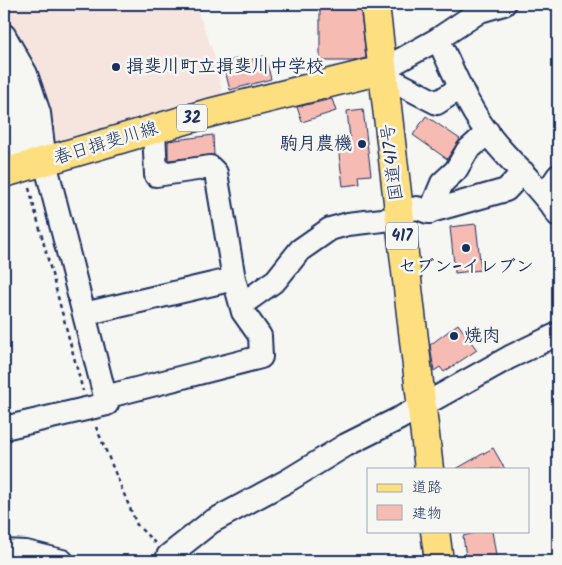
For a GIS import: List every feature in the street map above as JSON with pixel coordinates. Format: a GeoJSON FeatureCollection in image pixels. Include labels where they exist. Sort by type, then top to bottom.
{"type":"FeatureCollection","features":[{"type":"Feature","properties":{"kind":"main road","name":"国道417号"},"geometry":{"type":"LineString","coordinates":[[375,4],[429,468]]}},
{"type":"Feature","properties":{"kind":"main road","name":"春日揖斐川線"},"geometry":{"type":"LineString","coordinates":[[24,167],[209,113],[382,76]]}},
{"type":"Feature","properties":{"kind":"main road"},"geometry":{"type":"LineString","coordinates":[[435,532],[439,561]]}},
{"type":"Feature","properties":{"kind":"street"},"geometry":{"type":"LineString","coordinates":[[382,76],[438,39],[459,13],[480,11],[504,4]]}},
{"type":"Feature","properties":{"kind":"street"},"geometry":{"type":"LineString","coordinates":[[4,35],[26,74],[37,106],[24,167]]}},
{"type":"Feature","properties":{"kind":"street"},"geometry":{"type":"LineString","coordinates":[[438,39],[461,87],[488,132],[545,194],[558,215]]}},
{"type":"Feature","properties":{"kind":"street"},"geometry":{"type":"LineString","coordinates":[[4,75],[18,111],[24,167],[84,314],[106,400]]}},
{"type":"Feature","properties":{"kind":"street"},"geometry":{"type":"LineString","coordinates":[[382,76],[437,103],[461,87]]}},
{"type":"Feature","properties":{"kind":"street"},"geometry":{"type":"LineString","coordinates":[[4,428],[261,357],[260,336],[243,312],[234,279],[216,173],[210,167],[156,175],[154,129]]}},
{"type":"Feature","properties":{"kind":"street"},"geometry":{"type":"LineString","coordinates":[[430,212],[442,183],[456,170],[467,151],[488,132]]}},
{"type":"Feature","properties":{"kind":"street"},"geometry":{"type":"LineString","coordinates":[[241,305],[276,280],[300,250],[330,229],[399,215],[416,208],[430,212],[506,190],[523,172]]}},
{"type":"Feature","properties":{"kind":"street"},"geometry":{"type":"LineString","coordinates":[[545,194],[558,176]]}},
{"type":"Feature","properties":{"kind":"street"},"geometry":{"type":"LineString","coordinates":[[84,314],[234,279]]}},
{"type":"Feature","properties":{"kind":"street"},"geometry":{"type":"LineString","coordinates":[[171,561],[168,556],[211,522],[288,481],[346,445],[558,334]]}},
{"type":"Feature","properties":{"kind":"street"},"geometry":{"type":"LineString","coordinates":[[4,551],[26,552],[62,561]]}},
{"type":"Feature","properties":{"kind":"shaded area","name":"揖斐川町立揖斐川中学校"},"geometry":{"type":"Polygon","coordinates":[[[4,4],[195,4],[214,55],[224,101],[52,149],[4,49],[4,4]]]}},
{"type":"Feature","properties":{"kind":"building"},"geometry":{"type":"Polygon","coordinates":[[[320,4],[360,4],[366,58],[353,61],[320,61],[320,4]]]}},
{"type":"Feature","properties":{"kind":"building"},"geometry":{"type":"Polygon","coordinates":[[[265,56],[271,79],[230,90],[223,63],[236,59],[238,63],[265,56]]]}},
{"type":"Feature","properties":{"kind":"building"},"geometry":{"type":"Polygon","coordinates":[[[332,99],[336,111],[302,122],[297,107],[332,99]]]}},
{"type":"Feature","properties":{"kind":"building"},"geometry":{"type":"Polygon","coordinates":[[[363,109],[371,175],[359,176],[360,184],[343,186],[337,139],[350,138],[347,111],[363,109]]]}},
{"type":"Feature","properties":{"kind":"building"},"geometry":{"type":"Polygon","coordinates":[[[426,116],[460,139],[447,159],[413,135],[426,116]]]}},
{"type":"Feature","properties":{"kind":"building"},"geometry":{"type":"Polygon","coordinates":[[[213,135],[214,155],[168,160],[168,141],[213,135]]]}},
{"type":"Feature","properties":{"kind":"building","name":"セブン-イレブン"},"geometry":{"type":"Polygon","coordinates":[[[476,224],[481,270],[455,273],[450,227],[476,224]]]}},
{"type":"Feature","properties":{"kind":"building","name":"焼肉"},"geometry":{"type":"Polygon","coordinates":[[[458,324],[477,350],[444,372],[440,367],[434,371],[430,345],[458,324]]]}},
{"type":"Feature","properties":{"kind":"building"},"geometry":{"type":"Polygon","coordinates":[[[493,448],[504,468],[458,468],[493,448]]]}},
{"type":"Feature","properties":{"kind":"building"},"geometry":{"type":"Polygon","coordinates":[[[478,532],[492,532],[497,561],[471,561],[470,556],[466,557],[463,536],[478,532]]]}},
{"type":"Feature","properties":{"kind":"place","name":"揖斐川町立揖斐川中学校"},"geometry":{"type":"Point","coordinates":[116,67]}},
{"type":"Feature","properties":{"kind":"place","name":"駒月農機"},"geometry":{"type":"Point","coordinates":[362,144]}},
{"type":"Feature","properties":{"kind":"place","name":"セブン-イレブン"},"geometry":{"type":"Point","coordinates":[466,248]}},
{"type":"Feature","properties":{"kind":"place","name":"焼肉"},"geometry":{"type":"Point","coordinates":[454,336]}}]}
